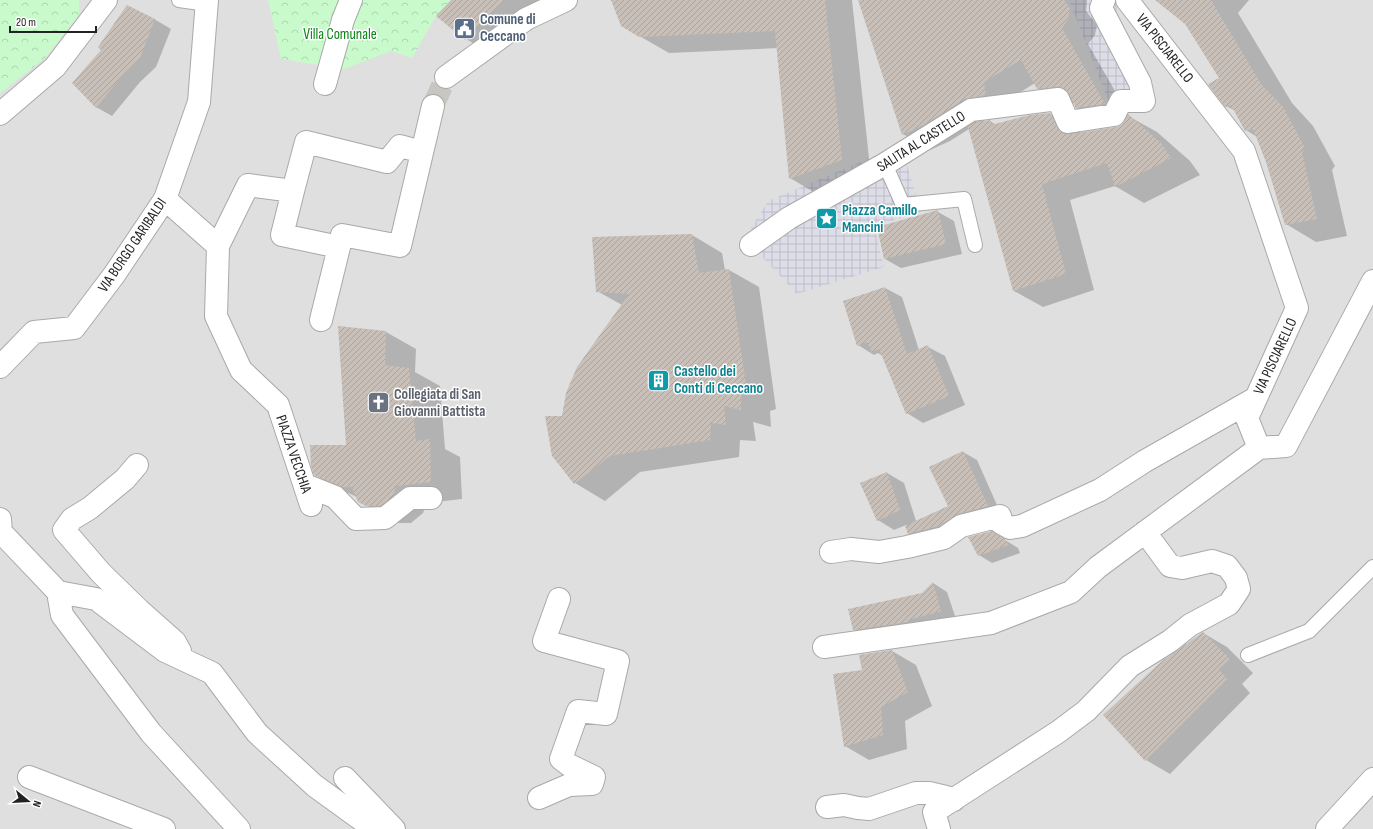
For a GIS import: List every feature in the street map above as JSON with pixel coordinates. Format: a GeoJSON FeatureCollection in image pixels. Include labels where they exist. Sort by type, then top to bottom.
{"type":"FeatureCollection","features":[{"type":"Feature","properties":{"kind":"street"},"geometry":{"type":"LineString","coordinates":[[0,114],[55,67],[106,0]]}},
{"type":"Feature","properties":{"kind":"street"},"geometry":{"type":"LineString","coordinates":[[324,84],[343,20],[351,0]]}},
{"type":"Feature","properties":{"kind":"street"},"geometry":{"type":"LineString","coordinates":[[446,78],[531,10],[566,0]]}},
{"type":"Feature","properties":{"kind":"street","name":"SALITA AL CASTELLO"},"geometry":{"type":"LineString","coordinates":[[751,245],[789,218],[885,164],[970,110],[1058,99],[1068,122],[1114,115],[1121,101],[1144,101],[1140,83],[1101,8],[1104,0]]}},
{"type":"Feature","properties":{"kind":"street","name":"VIA PISCIARELLO"},"geometry":{"type":"LineString","coordinates":[[1127,0],[1244,151],[1297,308],[1247,418],[1259,448]]}},
{"type":"Feature","properties":{"kind":"street","name":"VIA BORGO GARIBALDI"},"geometry":{"type":"LineString","coordinates":[[0,367],[34,332],[74,328],[114,275],[165,199],[199,102],[207,2]]}},
{"type":"Feature","properties":{"kind":"street"},"geometry":{"type":"LineString","coordinates":[[322,320],[342,235],[400,246],[433,106]]}},
{"type":"Feature","properties":{"kind":"street"},"geometry":{"type":"LineString","coordinates":[[339,247],[282,235],[306,142],[387,162],[400,146],[422,152]]}},
{"type":"Feature","properties":{"kind":"street"},"geometry":{"type":"LineString","coordinates":[[165,199],[218,246],[248,184],[293,191]]}},
{"type":"Feature","properties":{"kind":"street","name":"PIAZZA VECCHIA"},"geometry":{"type":"LineString","coordinates":[[218,246],[216,316],[241,370],[278,405],[308,495],[334,497],[356,519],[385,518],[410,498],[431,498]]}},
{"type":"Feature","properties":{"kind":"street"},"geometry":{"type":"LineString","coordinates":[[824,647],[991,623],[1071,592],[1098,567],[1259,448],[1286,446],[1373,282]]}},
{"type":"Feature","properties":{"kind":"street"},"geometry":{"type":"LineString","coordinates":[[831,552],[851,549],[879,552],[907,548],[944,538],[962,526],[1000,516],[1001,522],[1010,528],[1022,526],[1100,490],[1144,461],[1256,398]]}},
{"type":"Feature","properties":{"kind":"street"},"geometry":{"type":"LineString","coordinates":[[137,465],[119,484],[90,508],[72,519],[64,530],[101,573],[175,642],[186,661]]}},
{"type":"Feature","properties":{"kind":"street"},"geometry":{"type":"LineString","coordinates":[[0,518],[1,532],[58,592],[62,614],[151,733],[239,829]]}},
{"type":"Feature","properties":{"kind":"street"},"geometry":{"type":"LineString","coordinates":[[939,829],[934,812],[1058,732],[1086,711],[1130,666],[1170,641],[1190,625],[1229,604],[1239,589],[1236,578],[1227,566],[1212,561],[1182,568],[1170,566],[1145,532]]}},
{"type":"Feature","properties":{"kind":"street"},"geometry":{"type":"LineString","coordinates":[[58,592],[96,599],[165,651],[212,673],[257,733],[314,786],[366,823],[393,828]]}},
{"type":"Feature","properties":{"kind":"street"},"geometry":{"type":"LineString","coordinates":[[540,798],[569,785],[592,784],[594,778],[560,759],[578,711],[606,714],[618,661],[544,641],[559,599]]}},
{"type":"Feature","properties":{"kind":"street"},"geometry":{"type":"LineString","coordinates":[[29,777],[164,829]]}},
{"type":"Feature","properties":{"kind":"street"},"geometry":{"type":"LineString","coordinates":[[345,778],[393,828]]}},
{"type":"Feature","properties":{"kind":"street"},"geometry":{"type":"LineString","coordinates":[[1327,829],[1373,780]]}},
{"type":"Feature","properties":{"kind":"street"},"geometry":{"type":"LineString","coordinates":[[827,807],[844,804],[869,809],[916,793],[929,793],[954,800]]}},
{"type":"Feature","properties":{"kind":"lane"},"geometry":{"type":"LineString","coordinates":[[179,0],[207,2]]}},
{"type":"Feature","properties":{"kind":"lane"},"geometry":{"type":"LineString","coordinates":[[885,164],[903,205],[964,199],[974,245]]}},
{"type":"Feature","properties":{"kind":"lane"},"geometry":{"type":"LineString","coordinates":[[1248,655],[1309,631],[1373,567]]}},
{"type":"Feature","properties":{"kind":"shaded area"},"geometry":{"type":"Polygon","coordinates":[[[0,0],[1373,0],[1373,829],[0,829],[0,0]]]}},
{"type":"Feature","properties":{"kind":"shaded area"},"geometry":{"type":"Polygon","coordinates":[[[1069,0],[1119,0],[1115,22],[1152,90],[1110,105],[1069,0]]]}},
{"type":"Feature","properties":{"kind":"shaded area","name":"Piazza Camillo Mancini"},"geometry":{"type":"Polygon","coordinates":[[[901,145],[921,212],[874,226],[884,267],[797,294],[751,245],[750,230],[768,201],[901,145]]]}},
{"type":"Feature","properties":{"kind":"green space"},"geometry":{"type":"Polygon","coordinates":[[[0,0],[79,0],[79,15],[45,58],[0,93],[0,0]]]}},
{"type":"Feature","properties":{"kind":"green space","name":"Villa Comunale"},"geometry":{"type":"Polygon","coordinates":[[[268,0],[451,0],[436,16],[412,58],[391,51],[344,69],[281,59],[268,0]]]}},
{"type":"Feature","properties":{"kind":"building","name":"Comune di Ceccano"},"geometry":{"type":"Polygon","coordinates":[[[451,0],[504,0],[465,40],[436,16],[451,0]]]}},
{"type":"Feature","properties":{"kind":"building"},"geometry":{"type":"Polygon","coordinates":[[[611,0],[825,0],[842,160],[789,179],[775,31],[639,37],[621,26],[611,0]]]}},
{"type":"Feature","properties":{"kind":"building"},"geometry":{"type":"Polygon","coordinates":[[[858,0],[1064,0],[1070,9],[1068,20],[1062,28],[1105,104],[1076,108],[1069,94],[1064,88],[1056,87],[1037,89],[1021,60],[984,82],[986,95],[965,99],[922,126],[902,135],[858,0]]]}},
{"type":"Feature","properties":{"kind":"building"},"geometry":{"type":"Polygon","coordinates":[[[1155,0],[1211,0],[1261,84],[1283,107],[1305,148],[1302,152],[1317,219],[1285,225],[1266,162],[1253,129],[1245,131],[1231,105],[1225,107],[1208,84],[1219,78],[1185,24],[1155,0]]]}},
{"type":"Feature","properties":{"kind":"building"},"geometry":{"type":"Polygon","coordinates":[[[127,5],[155,19],[140,58],[124,73],[96,108],[72,83],[101,50],[98,47],[127,5]]]}},
{"type":"Feature","properties":{"kind":"building"},"geometry":{"type":"Polygon","coordinates":[[[1050,113],[1060,131],[1064,134],[1116,127],[1122,125],[1128,114],[1161,143],[1171,158],[1115,187],[1107,163],[1042,184],[1066,274],[1013,291],[968,127],[975,122],[990,120],[991,125],[1030,115],[1050,113]]]}},
{"type":"Feature","properties":{"kind":"building"},"geometry":{"type":"Polygon","coordinates":[[[938,210],[946,244],[884,259],[877,227],[938,210]]]}},
{"type":"Feature","properties":{"kind":"building","name":"Castello dei Conti di Ceccano"},"geometry":{"type":"Polygon","coordinates":[[[692,234],[699,273],[729,269],[747,392],[741,394],[741,410],[724,406],[726,425],[711,423],[710,440],[610,456],[574,484],[552,456],[545,416],[562,416],[566,393],[577,367],[629,294],[596,292],[592,237],[692,234]]]}},
{"type":"Feature","properties":{"kind":"building"},"geometry":{"type":"Polygon","coordinates":[[[885,287],[907,354],[928,345],[949,396],[906,414],[879,349],[872,352],[867,342],[857,346],[843,301],[885,287]]]}},
{"type":"Feature","properties":{"kind":"building","name":"Collegiata di San Giovanni Battista"},"geometry":{"type":"Polygon","coordinates":[[[338,326],[386,331],[385,365],[409,368],[416,441],[430,439],[431,482],[396,486],[393,496],[380,506],[366,506],[358,502],[352,487],[342,487],[314,475],[311,466],[310,445],[346,445],[338,326]]]}},
{"type":"Feature","properties":{"kind":"building"},"geometry":{"type":"Polygon","coordinates":[[[963,451],[988,506],[958,514],[939,526],[908,534],[905,526],[948,506],[929,467],[963,451]]]}},
{"type":"Feature","properties":{"kind":"building"},"geometry":{"type":"Polygon","coordinates":[[[887,472],[900,510],[877,521],[860,483],[887,472]]]}},
{"type":"Feature","properties":{"kind":"building"},"geometry":{"type":"Polygon","coordinates":[[[992,531],[1005,539],[1008,545],[978,556],[968,537],[992,531]]]}},
{"type":"Feature","properties":{"kind":"building"},"geometry":{"type":"Polygon","coordinates":[[[933,582],[941,611],[908,620],[908,622],[853,630],[848,609],[922,593],[933,582]]]}},
{"type":"Feature","properties":{"kind":"building"},"geometry":{"type":"Polygon","coordinates":[[[1203,632],[1230,659],[1219,669],[1227,679],[1145,761],[1103,715],[1162,661],[1203,632]]]}},
{"type":"Feature","properties":{"kind":"building"},"geometry":{"type":"Polygon","coordinates":[[[892,650],[908,692],[881,707],[883,735],[844,747],[833,674],[862,670],[859,655],[892,650]]]}},
{"type":"Feature","properties":{"kind":"tunnel"},"geometry":{"type":"LineString","coordinates":[[433,106],[446,77]]}},
{"type":"Feature","properties":{"kind":"place","name":"Comune di Ceccano"},"geometry":{"type":"Point","coordinates":[464,28]}},
{"type":"Feature","properties":{"kind":"place","name":"Piazza Camillo Mancini"},"geometry":{"type":"Point","coordinates":[827,219]}},
{"type":"Feature","properties":{"kind":"place","name":"Castello dei Conti di Ceccano"},"geometry":{"type":"Point","coordinates":[658,380]}},
{"type":"Feature","properties":{"kind":"place","name":"Collegiata di San Giovanni Battista"},"geometry":{"type":"Point","coordinates":[378,403]}}]}
